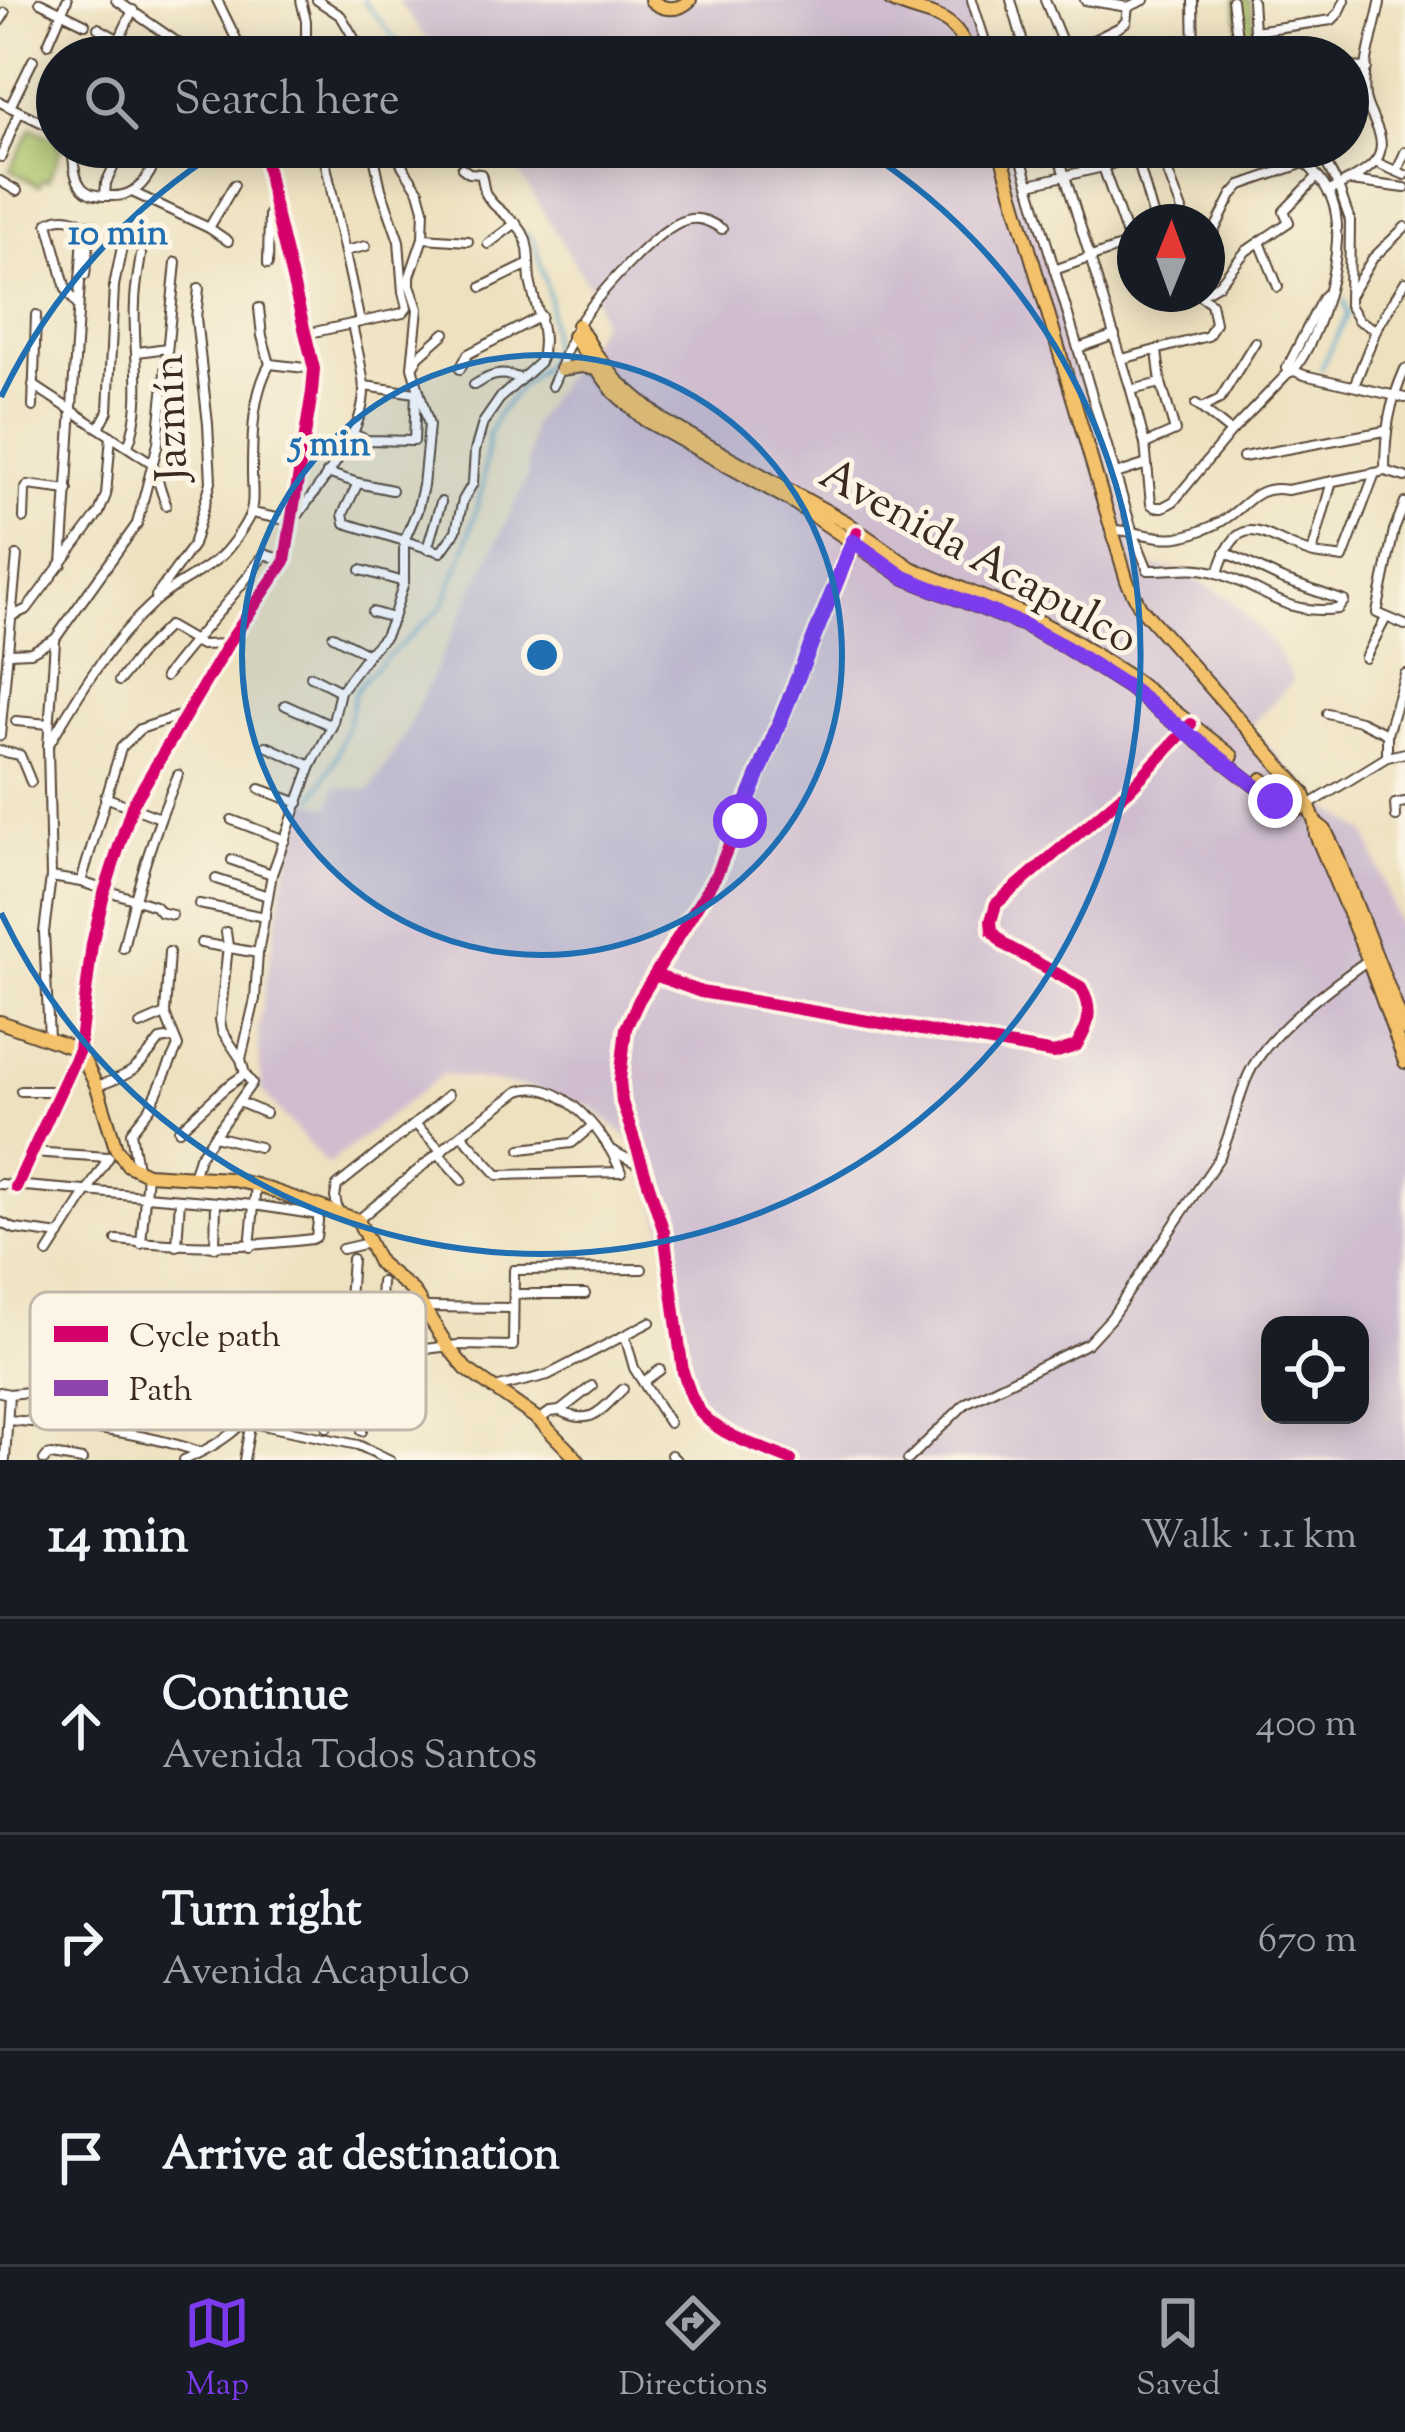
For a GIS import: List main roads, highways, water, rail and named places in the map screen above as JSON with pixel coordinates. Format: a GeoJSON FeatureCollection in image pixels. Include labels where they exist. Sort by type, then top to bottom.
{"type":"FeatureCollection","features":[{"type":"Feature","properties":{"kind":"main road"},"geometry":{"type":"LineString","coordinates":[[651,0],[660,7],[675,8],[691,0]]}},
{"type":"Feature","properties":{"kind":"main road"},"geometry":{"type":"LineString","coordinates":[[890,0],[946,19],[961,36]]}},
{"type":"Feature","properties":{"kind":"main road"},"geometry":{"type":"LineString","coordinates":[[1005,168],[1127,581],[1140,607],[1303,791],[1315,822],[1325,830],[1335,851],[1405,1062]]}},
{"type":"Feature","properties":{"kind":"main road","name":"Avenida Acapulco"},"geometry":{"type":"LineString","coordinates":[[855,536],[846,522],[649,410],[617,381],[576,330],[596,369],[645,420],[855,536],[905,578],[1024,625],[1065,647],[1188,727],[1280,805],[1297,810],[1309,806]]}},
{"type":"Feature","properties":{"kind":"main road"},"geometry":{"type":"LineString","coordinates":[[561,369],[596,369]]}},
{"type":"Feature","properties":{"kind":"main road"},"geometry":{"type":"LineString","coordinates":[[1372,957],[1405,1030]]}},
{"type":"Feature","properties":{"kind":"main road"},"geometry":{"type":"LineString","coordinates":[[0,1022],[79,1050],[97,1087],[115,1157],[142,1172],[256,1185],[358,1220],[379,1262],[414,1292]]}},
{"type":"Feature","properties":{"kind":"main road"},"geometry":{"type":"LineString","coordinates":[[426,1309],[466,1369],[539,1420],[578,1460]]}},
{"type":"Feature","properties":{"kind":"waterway"},"geometry":{"type":"LineString","coordinates":[[363,0],[393,36]]}},
{"type":"Feature","properties":{"kind":"waterway"},"geometry":{"type":"LineString","coordinates":[[314,798],[336,757],[354,694],[367,676],[442,607],[482,489],[489,434],[498,414],[543,367],[551,351],[550,300],[534,240],[526,233]]}},
{"type":"Feature","properties":{"kind":"waterway"},"geometry":{"type":"LineString","coordinates":[[1321,369],[1348,314],[1344,300]]}}]}
